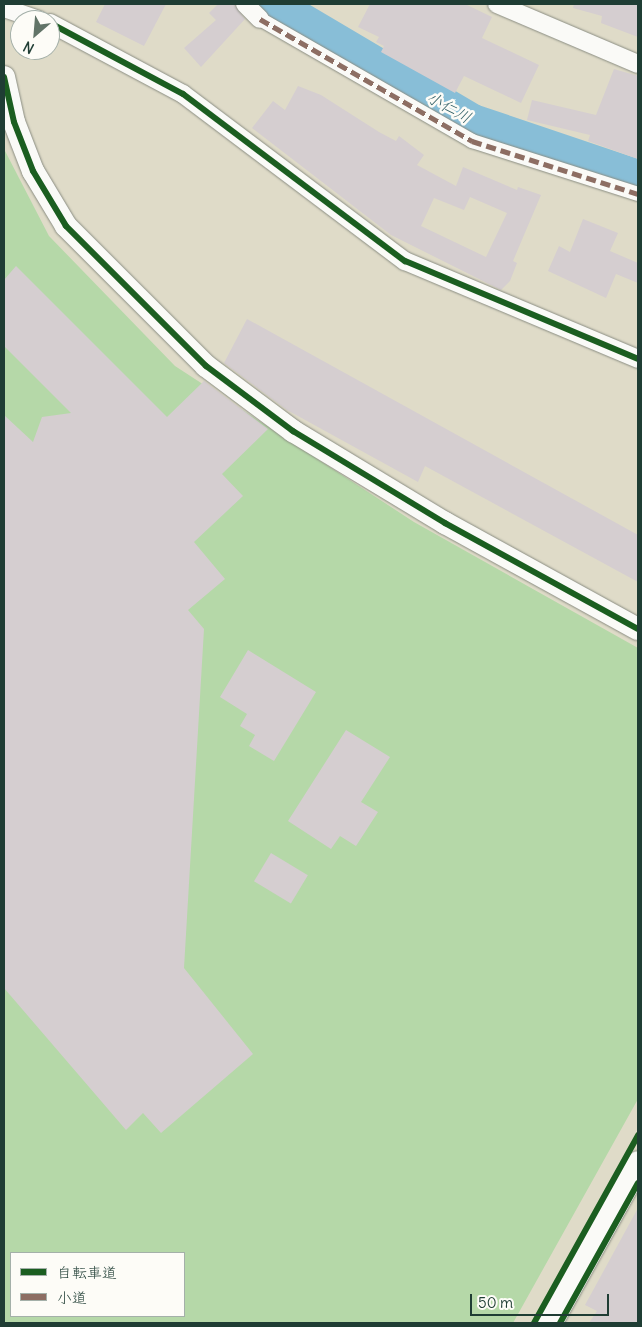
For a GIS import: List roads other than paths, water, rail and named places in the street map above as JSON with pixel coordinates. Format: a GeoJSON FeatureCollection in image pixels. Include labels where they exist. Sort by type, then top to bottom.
{"type":"FeatureCollection","features":[{"type":"Feature","properties":{"kind":"main road"},"geometry":{"type":"LineString","coordinates":[[550,1323],[638,1163]]}},
{"type":"Feature","properties":{"kind":"street"},"geometry":{"type":"LineString","coordinates":[[245,4],[260,19],[472,141],[638,194]]}},
{"type":"Feature","properties":{"kind":"street"},"geometry":{"type":"LineString","coordinates":[[497,4],[638,64]]}},
{"type":"Feature","properties":{"kind":"street"},"geometry":{"type":"LineString","coordinates":[[60,28],[182,94],[405,261],[638,360]]}},
{"type":"Feature","properties":{"kind":"street"},"geometry":{"type":"LineString","coordinates":[[4,77],[14,122],[33,172],[66,226],[206,366],[293,431],[446,523],[638,629]]}},
{"type":"Feature","properties":{"kind":"waterway","name":"小仁川"},"geometry":{"type":"LineString","coordinates":[[275,4],[473,121],[638,177]]}}]}
